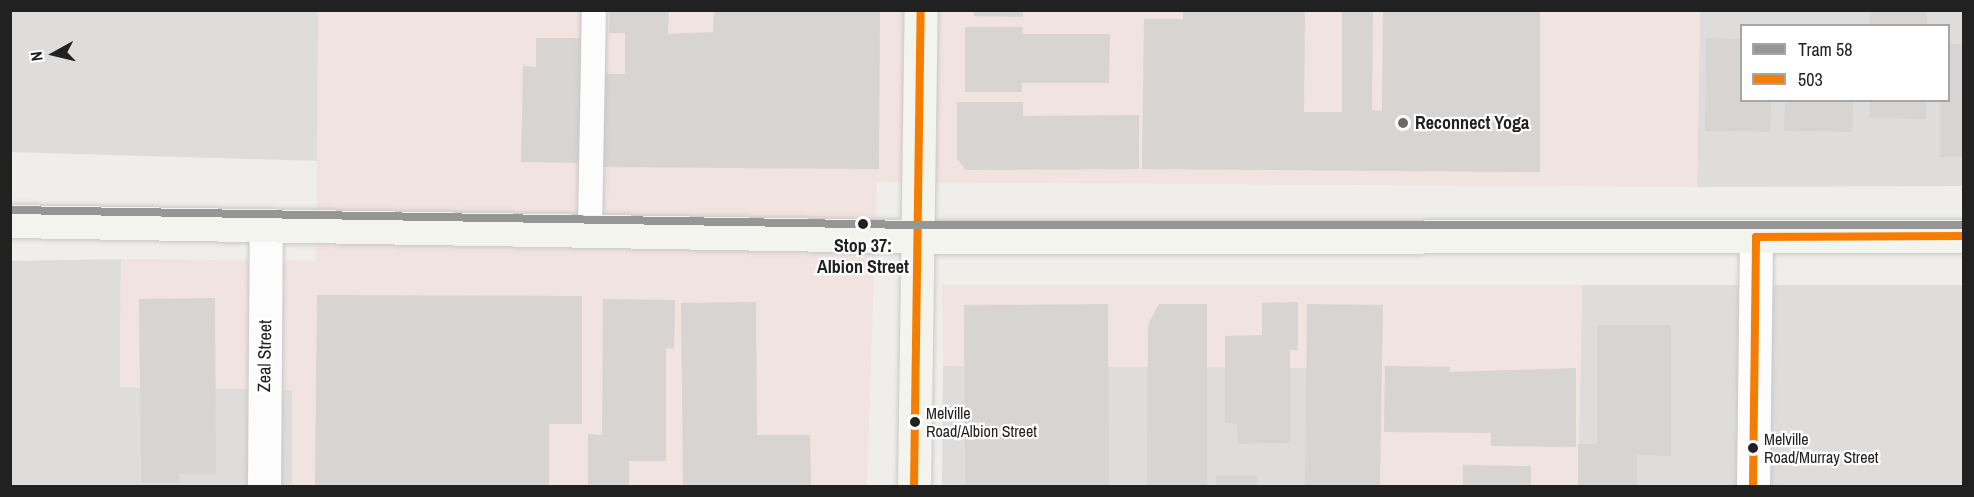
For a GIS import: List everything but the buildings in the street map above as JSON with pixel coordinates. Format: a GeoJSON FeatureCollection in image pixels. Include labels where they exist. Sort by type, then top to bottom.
{"type":"FeatureCollection","features":[{"type":"Feature","properties":{"kind":"main road"},"geometry":{"type":"LineString","coordinates":[[914,486],[921,10]]}},
{"type":"Feature","properties":{"kind":"main road"},"geometry":{"type":"LineString","coordinates":[[10,221],[917,236],[1964,236]]}},
{"type":"Feature","properties":{"kind":"street","name":"Zeal Street"},"geometry":{"type":"LineString","coordinates":[[264,486],[266,226]]}},
{"type":"Feature","properties":{"kind":"street"},"geometry":{"type":"LineString","coordinates":[[1754,486],[1756,237]]}},
{"type":"Feature","properties":{"kind":"lane"},"geometry":{"type":"LineString","coordinates":[[590,231],[594,10]]}},
{"type":"Feature","properties":{"kind":"shaded area"},"geometry":{"type":"Polygon","coordinates":[[[11,11],[318,11],[320,161],[11,152],[11,11]]]}},
{"type":"Feature","properties":{"kind":"shaded area"},"geometry":{"type":"Polygon","coordinates":[[[318,11],[1700,11],[1697,187],[877,182],[867,486],[292,486],[292,390],[120,387],[121,259],[316,261],[318,11]]]}},
{"type":"Feature","properties":{"kind":"shaded area"},"geometry":{"type":"Polygon","coordinates":[[[1700,11],[1963,11],[1963,186],[1697,187],[1700,11]]]}},
{"type":"Feature","properties":{"kind":"shaded area"},"geometry":{"type":"Polygon","coordinates":[[[121,259],[120,387],[292,390],[292,486],[11,486],[10,261],[121,259]]]}},
{"type":"Feature","properties":{"kind":"shaded area"},"geometry":{"type":"Polygon","coordinates":[[[942,285],[1582,285],[1578,486],[1380,486],[1381,368],[943,366],[942,285]]]}},
{"type":"Feature","properties":{"kind":"shaded area"},"geometry":{"type":"Polygon","coordinates":[[[1582,285],[1963,285],[1963,486],[1578,486],[1582,285]]]}},
{"type":"Feature","properties":{"kind":"shaded area"},"geometry":{"type":"Polygon","coordinates":[[[943,366],[1382,368],[1380,486],[942,486],[943,366]]]}},
{"type":"Feature","properties":{"kind":"tram line","name":"58"},"geometry":{"type":"LineString","coordinates":[[10,210],[918,225],[1964,225]]}},
{"type":"Feature","properties":{"kind":"transit line","name":"503"},"geometry":{"type":"LineString","coordinates":[[914,486],[921,10]]}},
{"type":"Feature","properties":{"kind":"transit line"},"geometry":{"type":"LineString","coordinates":[[1753,486],[1756,237],[1964,236]]}},
{"type":"Feature","properties":{"kind":"place","name":"Reconnect Yoga"},"geometry":{"type":"Point","coordinates":[1403,123]}},
{"type":"Feature","properties":{"kind":"place","name":"Stop 37: Albion Street"},"geometry":{"type":"Point","coordinates":[863,224]}},
{"type":"Feature","properties":{"kind":"place","name":"Melville Road/Albion Street"},"geometry":{"type":"Point","coordinates":[915,422]}},
{"type":"Feature","properties":{"kind":"place","name":"Melville Road/Murray Street"},"geometry":{"type":"Point","coordinates":[1753,448]}}]}
